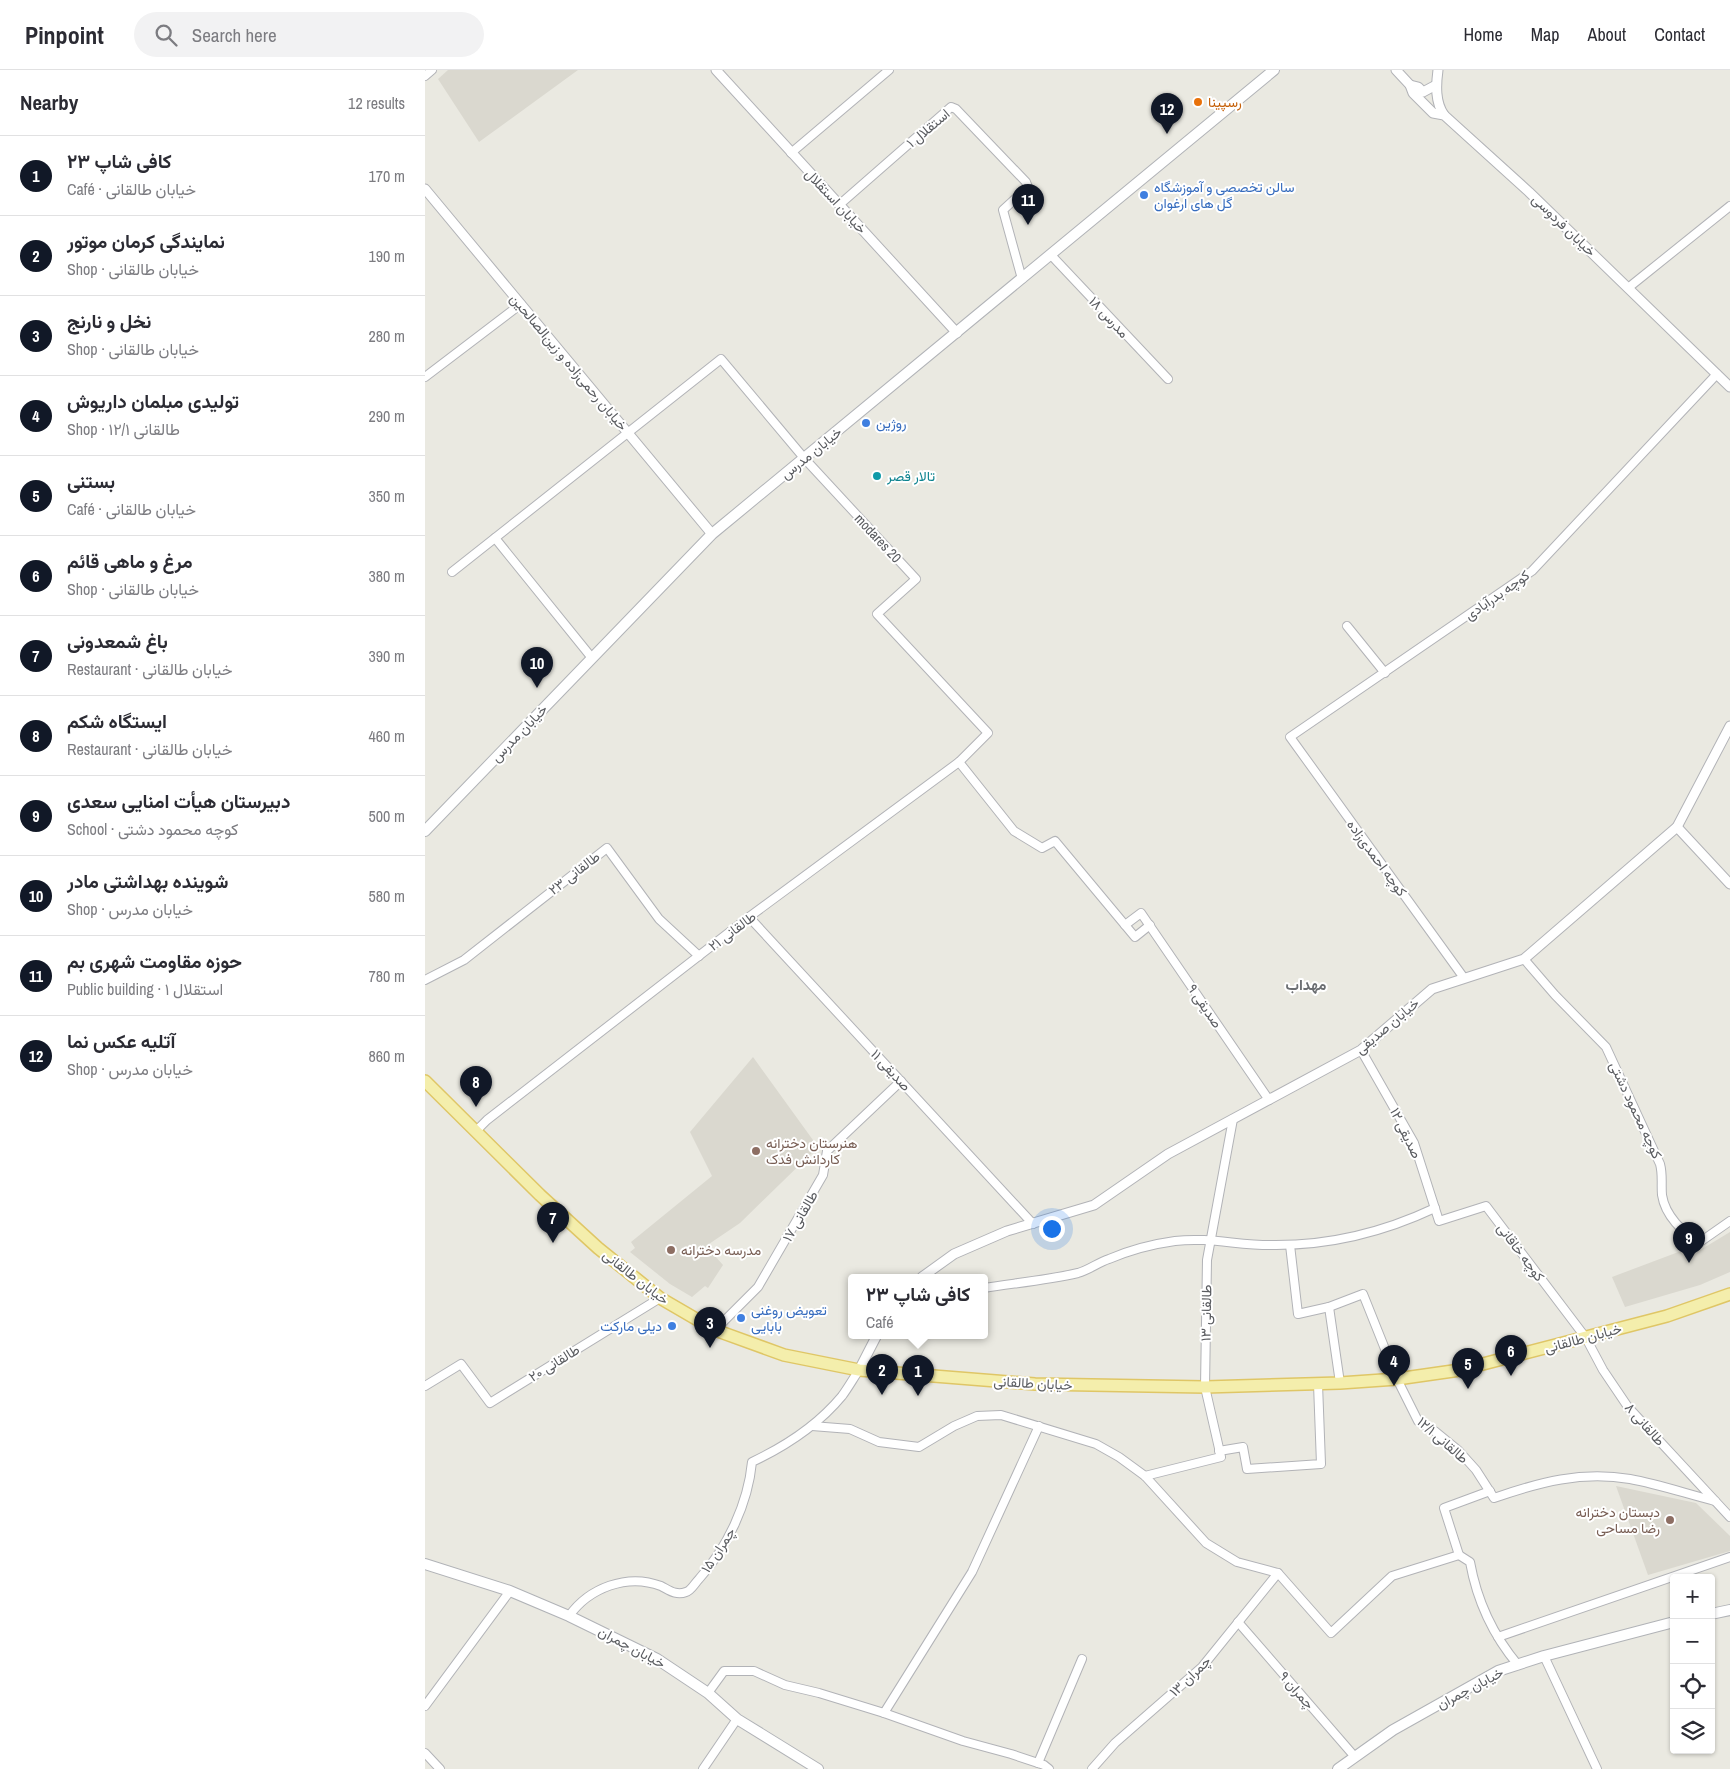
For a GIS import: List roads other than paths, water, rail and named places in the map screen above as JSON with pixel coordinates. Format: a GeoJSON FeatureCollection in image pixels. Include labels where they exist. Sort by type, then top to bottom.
{"type":"FeatureCollection","features":[{"type":"Feature","properties":{"kind":"main road","name":"خیابان مدرس"},"geometry":{"type":"LineString","coordinates":[[425,831],[712,534],[1274,70]]}},
{"type":"Feature","properties":{"kind":"main road","name":"خیابان طالقانی"},"geometry":{"type":"LineString","coordinates":[[425,1081],[540,1195],[660,1298],[715,1330],[784,1355],[859,1370],[1035,1384],[1205,1387],[1318,1384],[1397,1379],[1460,1370],[1586,1338],[1667,1316],[1730,1294]]}},
{"type":"Feature","properties":{"kind":"main road","name":"خیابان چمران"},"geometry":{"type":"LineString","coordinates":[[425,1564],[510,1590],[569,1616],[657,1659],[708,1693],[737,1719],[818,1769]]}},
{"type":"Feature","properties":{"kind":"main road"},"geometry":{"type":"LineString","coordinates":[[1715,1613],[1730,1610]]}},
{"type":"Feature","properties":{"kind":"main road","name":"خیابان چمران"},"geometry":{"type":"LineString","coordinates":[[1338,1769],[1393,1730],[1498,1671],[1544,1656],[1670,1623]]}},
{"type":"Feature","properties":{"kind":"street"},"geometry":{"type":"LineString","coordinates":[[425,76],[432,70]]}},
{"type":"Feature","properties":{"kind":"street","name":"خیابان استقلال"},"geometry":{"type":"LineString","coordinates":[[715,70],[957,333]]}},
{"type":"Feature","properties":{"kind":"street"},"geometry":{"type":"LineString","coordinates":[[791,153],[889,70]]}},
{"type":"Feature","properties":{"kind":"street","name":"خیابان فردوسی"},"geometry":{"type":"LineString","coordinates":[[1396,70],[1410,85],[1413,93],[1433,113],[1444,115],[1529,192],[1730,387]]}},
{"type":"Feature","properties":{"kind":"street"},"geometry":{"type":"LineString","coordinates":[[1438,70],[1436,85],[1439,108],[1444,115]]}},
{"type":"Feature","properties":{"kind":"street"},"geometry":{"type":"LineString","coordinates":[[1410,85],[1423,92],[1436,85]]}},
{"type":"Feature","properties":{"kind":"street","name":"استقلال ۱"},"geometry":{"type":"LineString","coordinates":[[839,205],[951,106],[1026,182],[1027,190],[1003,210],[1022,279]]}},
{"type":"Feature","properties":{"kind":"street","name":"خیابان رحمی‌زاده و زین‌الصالحین"},"geometry":{"type":"LineString","coordinates":[[425,189],[712,534]]}},
{"type":"Feature","properties":{"kind":"street"},"geometry":{"type":"LineString","coordinates":[[1628,288],[1730,206]]}},
{"type":"Feature","properties":{"kind":"street","name":"مدرس ۱۸"},"geometry":{"type":"LineString","coordinates":[[1051,255],[1168,379]]}},
{"type":"Feature","properties":{"kind":"street"},"geometry":{"type":"LineString","coordinates":[[425,377],[521,304]]}},
{"type":"Feature","properties":{"kind":"street"},"geometry":{"type":"LineString","coordinates":[[452,572],[721,359],[804,458]]}},
{"type":"Feature","properties":{"kind":"street","name":"کوچه بدرآبادی"},"geometry":{"type":"LineString","coordinates":[[1290,737],[1532,571],[1717,374]]}},
{"type":"Feature","properties":{"kind":"street","name":"modares 20"},"geometry":{"type":"LineString","coordinates":[[804,458],[916,579],[877,614],[988,733]]}},
{"type":"Feature","properties":{"kind":"street"},"geometry":{"type":"LineString","coordinates":[[495,538],[592,658]]}},
{"type":"Feature","properties":{"kind":"street"},"geometry":{"type":"LineString","coordinates":[[1347,626],[1385,673]]}},
{"type":"Feature","properties":{"kind":"street","name":"خیابان صدیقی"},"geometry":{"type":"LineString","coordinates":[[926,1274],[954,1254],[1007,1232],[1094,1205],[1168,1154],[1361,1050],[1432,989],[1524,959],[1677,827],[1730,726]]}},
{"type":"Feature","properties":{"kind":"street","name":"طالقانی ۲۱"},"geometry":{"type":"LineString","coordinates":[[476,1131],[495,1114],[749,917],[959,762],[988,733]]}},
{"type":"Feature","properties":{"kind":"street","name":"کوچه احمدی‌زاده"},"geometry":{"type":"LineString","coordinates":[[1290,737],[1464,978]]}},
{"type":"Feature","properties":{"kind":"street"},"geometry":{"type":"LineString","coordinates":[[959,762],[1014,830],[1042,848],[1055,840],[1135,937],[1150,925]]}},
{"type":"Feature","properties":{"kind":"street"},"geometry":{"type":"LineString","coordinates":[[1677,827],[1730,884]]}},
{"type":"Feature","properties":{"kind":"street","name":"طالقانی ۲۳"},"geometry":{"type":"LineString","coordinates":[[425,980],[464,960],[607,848],[659,918],[699,956]]}},
{"type":"Feature","properties":{"kind":"street","name":"صدیقی ۹"},"geometry":{"type":"LineString","coordinates":[[1125,926],[1141,913],[1269,1100]]}},
{"type":"Feature","properties":{"kind":"street","name":"صدیقی ۱۱"},"geometry":{"type":"LineString","coordinates":[[749,917],[1033,1224]]}},
{"type":"Feature","properties":{"kind":"street","name":"کوچه محمود دشتی"},"geometry":{"type":"LineString","coordinates":[[1524,959],[1555,995],[1606,1047],[1660,1164],[1663,1174],[1662,1197],[1678,1226],[1700,1242],[1730,1221]]}},
{"type":"Feature","properties":{"kind":"street","name":"صدیقی ۱۲"},"geometry":{"type":"LineString","coordinates":[[1361,1050],[1414,1143],[1439,1221]]}},
{"type":"Feature","properties":{"kind":"street","name":"طالقانی ۱۷"},"geometry":{"type":"LineString","coordinates":[[715,1330],[758,1287],[823,1175],[827,1151],[901,1081]]}},
{"type":"Feature","properties":{"kind":"street","name":"طالقانی ۱۳"},"geometry":{"type":"LineString","coordinates":[[1220,1454],[1205,1387],[1207,1260],[1233,1119]]}},
{"type":"Feature","properties":{"kind":"street","name":"کوچه خاقانی"},"geometry":{"type":"LineString","coordinates":[[1439,1221],[1486,1206],[1586,1338]]}},
{"type":"Feature","properties":{"kind":"street"},"geometry":{"type":"LineString","coordinates":[[988,1287],[1080,1272],[1108,1259],[1143,1247],[1176,1241],[1211,1239],[1239,1243],[1291,1245],[1326,1242],[1354,1237],[1400,1224],[1435,1208]]}},
{"type":"Feature","properties":{"kind":"street"},"geometry":{"type":"LineString","coordinates":[[1291,1245],[1298,1314],[1329,1307],[1340,1383]]}},
{"type":"Feature","properties":{"kind":"street","name":"طالقانی ۱۲/۱"},"geometry":{"type":"LineString","coordinates":[[1329,1307],[1363,1294],[1397,1379],[1418,1421],[1436,1432],[1458,1450],[1476,1470],[1492,1494]]}},
{"type":"Feature","properties":{"kind":"street","name":"طالقانی ۲۰"},"geometry":{"type":"LineString","coordinates":[[425,1386],[461,1364],[490,1402],[660,1298]]}},
{"type":"Feature","properties":{"kind":"street","name":"طالقانی ۸"},"geometry":{"type":"LineString","coordinates":[[1586,1338],[1603,1370],[1627,1406],[1730,1517]]}},
{"type":"Feature","properties":{"kind":"street"},"geometry":{"type":"LineString","coordinates":[[813,1426],[841,1396],[859,1370],[875,1339]]}},
{"type":"Feature","properties":{"kind":"street"},"geometry":{"type":"LineString","coordinates":[[1145,1476],[1243,1447],[1247,1469],[1321,1464],[1318,1384]]}},
{"type":"Feature","properties":{"kind":"street"},"geometry":{"type":"LineString","coordinates":[[813,1426],[850,1429],[879,1442],[919,1447],[954,1426],[977,1416],[1001,1415],[1096,1444],[1119,1457],[1145,1476],[1206,1543],[1237,1562],[1278,1573],[1331,1633],[1392,1576],[1459,1555]]}},
{"type":"Feature","properties":{"kind":"street","name":"چمران ۱۵"},"geometry":{"type":"LineString","coordinates":[[569,1616],[577,1605],[595,1591],[615,1583],[638,1582],[659,1586],[679,1594],[687,1592],[711,1566],[735,1523],[751,1476],[753,1462],[779,1450],[813,1426]]}},
{"type":"Feature","properties":{"kind":"street"},"geometry":{"type":"LineString","coordinates":[[884,1713],[971,1572],[1039,1426]]}},
{"type":"Feature","properties":{"kind":"street"},"geometry":{"type":"LineString","coordinates":[[1518,1665],[1497,1637],[1482,1607],[1474,1583],[1470,1562],[1459,1555],[1444,1508],[1533,1484],[1565,1478],[1598,1476],[1630,1479],[1715,1501]]}},
{"type":"Feature","properties":{"kind":"street"},"geometry":{"type":"LineString","coordinates":[[1497,1637],[1730,1557]]}},
{"type":"Feature","properties":{"kind":"street","name":"چمران ۱۳"},"geometry":{"type":"LineString","coordinates":[[1091,1769],[1115,1743],[1202,1667],[1278,1573]]}},
{"type":"Feature","properties":{"kind":"street"},"geometry":{"type":"LineString","coordinates":[[425,1706],[510,1590]]}},
{"type":"Feature","properties":{"kind":"street","name":"چمران ۹"},"geometry":{"type":"LineString","coordinates":[[1238,1622],[1355,1757]]}},
{"type":"Feature","properties":{"kind":"street"},"geometry":{"type":"LineString","coordinates":[[1544,1656],[1597,1769]]}},
{"type":"Feature","properties":{"kind":"street"},"geometry":{"type":"LineString","coordinates":[[1038,1763],[1081,1659]]}},
{"type":"Feature","properties":{"kind":"street"},"geometry":{"type":"LineString","coordinates":[[708,1693],[724,1671],[754,1671],[785,1685],[819,1693],[884,1713],[963,1742],[1038,1763],[1049,1769]]}},
{"type":"Feature","properties":{"kind":"street"},"geometry":{"type":"LineString","coordinates":[[703,1769],[737,1719]]}},
{"type":"Feature","properties":{"kind":"street"},"geometry":{"type":"LineString","coordinates":[[425,1753],[440,1769]]}},
{"type":"Feature","properties":{"kind":"place","name":"رسپینا"},"geometry":{"type":"Point","coordinates":[1198,102]}},
{"type":"Feature","properties":{"kind":"place","name":"آتلیه عکس نما"},"geometry":{"type":"Point","coordinates":[1167,134]}},
{"type":"Feature","properties":{"kind":"place","name":"سالن تخصصی و آموزشگاه گل های ارغوان"},"geometry":{"type":"Point","coordinates":[1144,195]}},
{"type":"Feature","properties":{"kind":"place","name":"حوزه مقاومت شهری بم"},"geometry":{"type":"Point","coordinates":[1028,225]}},
{"type":"Feature","properties":{"kind":"place","name":"روژین"},"geometry":{"type":"Point","coordinates":[866,423]}},
{"type":"Feature","properties":{"kind":"place","name":"تالار قصر"},"geometry":{"type":"Point","coordinates":[877,476]}},
{"type":"Feature","properties":{"kind":"place","name":"شوینده بهداشتی مادر"},"geometry":{"type":"Point","coordinates":[537,688]}},
{"type":"Feature","properties":{"kind":"place","name":"ایستگاه شکم"},"geometry":{"type":"Point","coordinates":[476,1107]}},
{"type":"Feature","properties":{"kind":"place","name":"هنرستان دخترانه کاردانش فدک"},"geometry":{"type":"Point","coordinates":[756,1151]}},
{"type":"Feature","properties":{"kind":"place","name":"باغ شمعدونی"},"geometry":{"type":"Point","coordinates":[553,1243]}},
{"type":"Feature","properties":{"kind":"place","name":"مدرسه دخترانه"},"geometry":{"type":"Point","coordinates":[671,1250]}},
{"type":"Feature","properties":{"kind":"place","name":"دبیرستان هیأت امنایی سعدی"},"geometry":{"type":"Point","coordinates":[1689,1263]}},
{"type":"Feature","properties":{"kind":"place","name":"تعویض روغنی بابایی"},"geometry":{"type":"Point","coordinates":[741,1318]}},
{"type":"Feature","properties":{"kind":"place","name":"دیلی مارکت"},"geometry":{"type":"Point","coordinates":[672,1326]}},
{"type":"Feature","properties":{"kind":"place","name":"نخل و نارنج"},"geometry":{"type":"Point","coordinates":[710,1348]}},
{"type":"Feature","properties":{"kind":"place","name":"مرغ و ماهی قائم"},"geometry":{"type":"Point","coordinates":[1511,1376]}},
{"type":"Feature","properties":{"kind":"place","name":"تولیدی مبلمان داریوش"},"geometry":{"type":"Point","coordinates":[1394,1386]}},
{"type":"Feature","properties":{"kind":"place","name":"بستنی"},"geometry":{"type":"Point","coordinates":[1468,1389]}},
{"type":"Feature","properties":{"kind":"place","name":"نمایندگی کرمان موتور"},"geometry":{"type":"Point","coordinates":[882,1395]}},
{"type":"Feature","properties":{"kind":"place","name":"کافی شاپ ۲۳"},"geometry":{"type":"Point","coordinates":[918,1396]}},
{"type":"Feature","properties":{"kind":"place","name":"دبستان دخترانه رضا مساحی"},"geometry":{"type":"Point","coordinates":[1670,1520]}},
{"type":"Feature","properties":{"kind":"district","name":"مهداب"},"geometry":{"type":"Point","coordinates":[1306,985]}}]}
